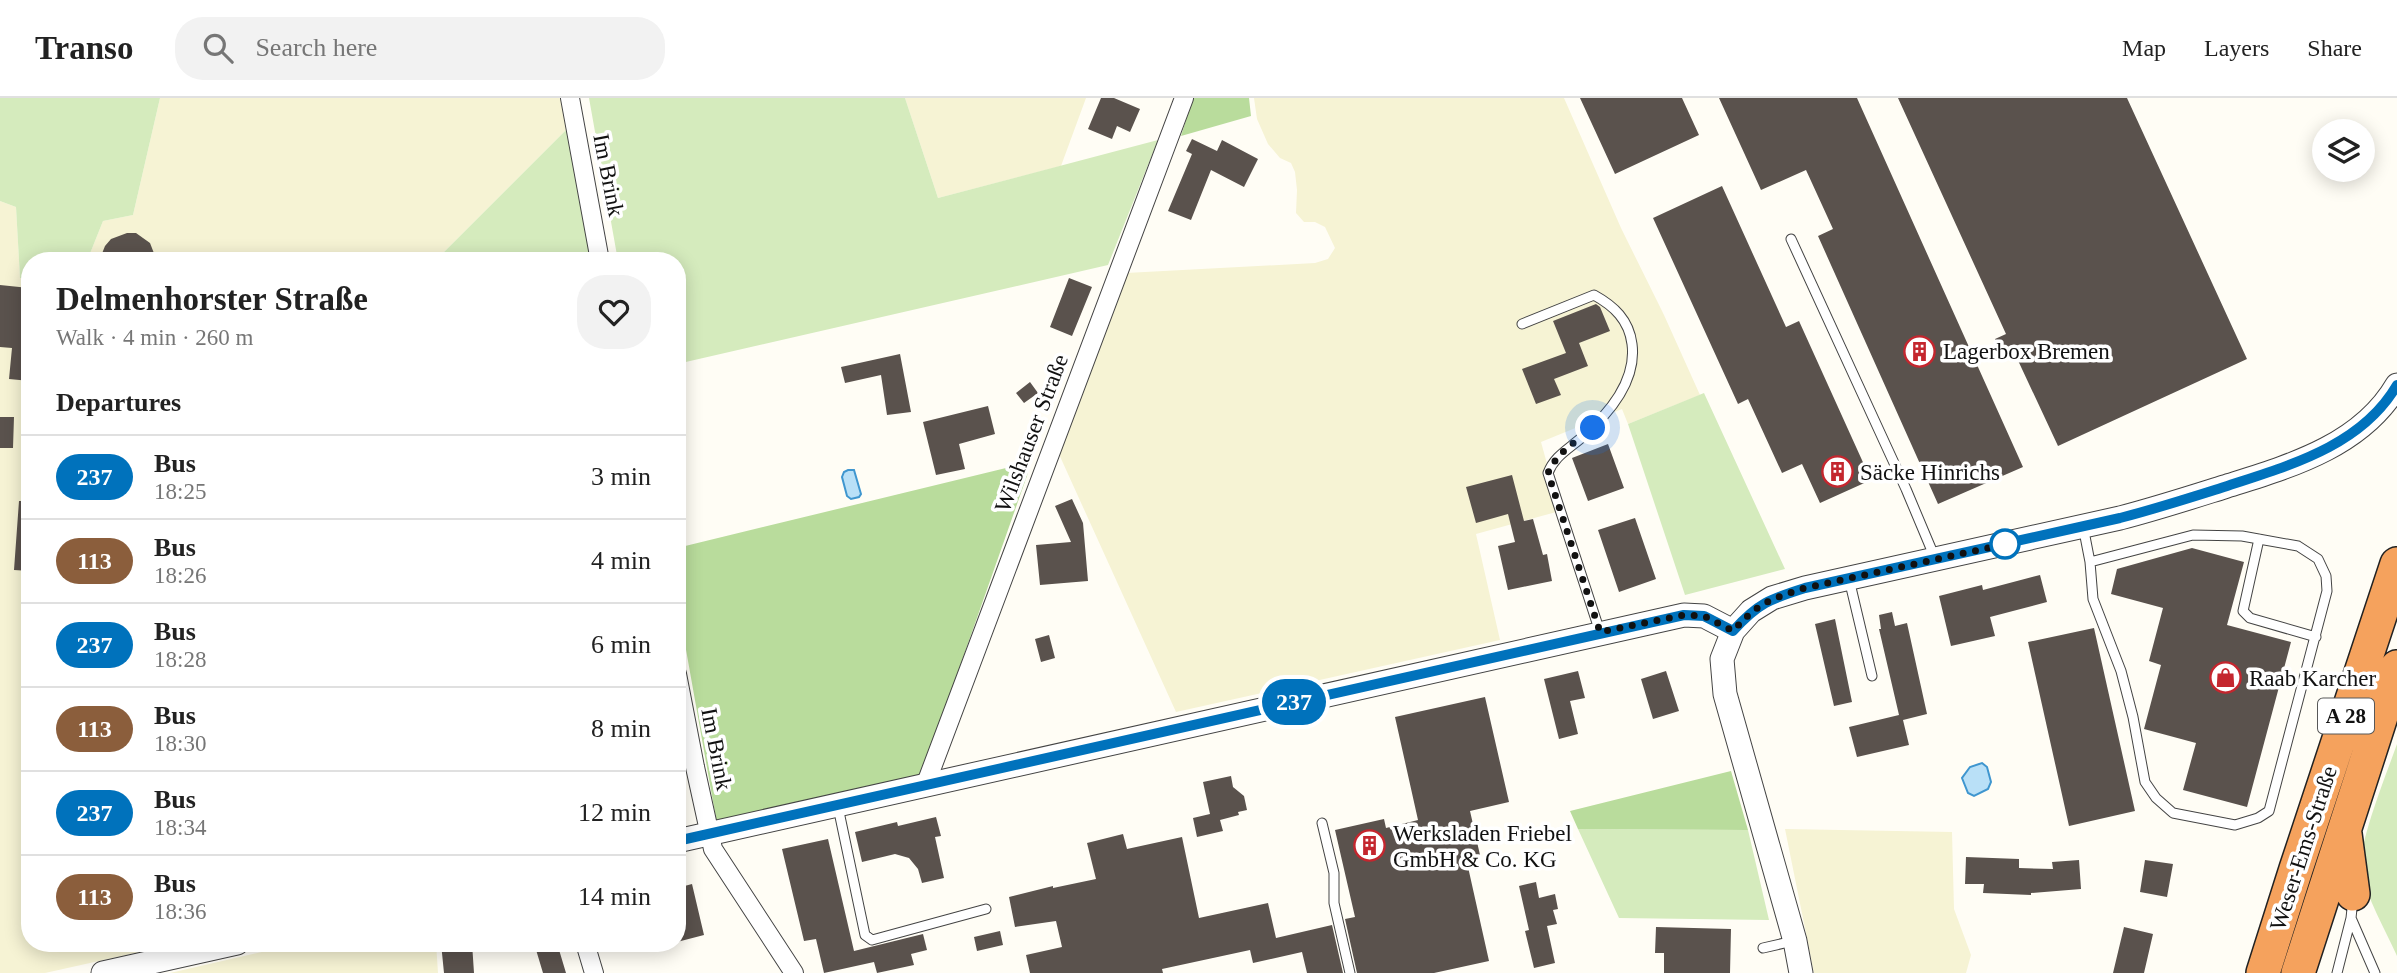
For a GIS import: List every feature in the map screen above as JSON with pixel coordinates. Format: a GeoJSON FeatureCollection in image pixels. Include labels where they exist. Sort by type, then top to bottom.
{"type":"FeatureCollection","features":[{"type":"Feature","properties":{"kind":"highway","name":"Weser-Ems-Straße"},"geometry":{"type":"LineString","coordinates":[[2263,973],[2397,564]]}},
{"type":"Feature","properties":{"kind":"highway","name":"Weser-Ems-Straße"},"geometry":{"type":"LineString","coordinates":[[2298,973],[2397,667]]}},
{"type":"Feature","properties":{"kind":"highway"},"geometry":{"type":"LineString","coordinates":[[2344,829],[2352,906]]}},
{"type":"Feature","properties":{"kind":"street","name":"Im Brink"},"geometry":{"type":"LineString","coordinates":[[570,98],[598,252]]}},
{"type":"Feature","properties":{"kind":"street","name":"Wilshauser Straße"},"geometry":{"type":"LineString","coordinates":[[925,786],[1184,98]]}},
{"type":"Feature","properties":{"kind":"street"},"geometry":{"type":"LineString","coordinates":[[1801,973],[1795,941],[1725,694],[1722,659],[1733,631],[1751,611],[1772,598],[1805,588],[2158,508],[2209,487],[2307,458],[2338,443],[2371,418],[2397,385]]}},
{"type":"Feature","properties":{"kind":"street"},"geometry":{"type":"LineString","coordinates":[[686,839],[1684,615],[1704,616],[1733,631]]}},
{"type":"Feature","properties":{"kind":"street","name":"Im Brink"},"geometry":{"type":"LineString","coordinates":[[686,720],[713,849],[794,973]]}},
{"type":"Feature","properties":{"kind":"street"},"geometry":{"type":"LineString","coordinates":[[103,973],[197,952]]}},
{"type":"Feature","properties":{"kind":"street"},"geometry":{"type":"LineString","coordinates":[[588,952],[594,973]]}},
{"type":"Feature","properties":{"kind":"lane"},"geometry":{"type":"LineString","coordinates":[[1791,239],[1936,559]]}},
{"type":"Feature","properties":{"kind":"lane"},"geometry":{"type":"LineString","coordinates":[[1522,324],[1594,295],[1608,303],[1624,318],[1631,336],[1634,359],[1629,380],[1593,428],[1559,455],[1548,473],[1600,632]]}},
{"type":"Feature","properties":{"kind":"lane"},"geometry":{"type":"LineString","coordinates":[[2083,527],[2090,562],[2093,599],[2120,671],[2133,717],[2145,782],[2156,798],[2173,813],[2235,825],[2258,818],[2269,811],[2327,590],[2326,576],[2318,559],[2298,546],[2242,536],[2193,535],[2090,562]]}},
{"type":"Feature","properties":{"kind":"lane"},"geometry":{"type":"LineString","coordinates":[[2259,539],[2243,611],[2250,618],[2316,637]]}},
{"type":"Feature","properties":{"kind":"lane"},"geometry":{"type":"LineString","coordinates":[[1849,579],[1872,676]]}},
{"type":"Feature","properties":{"kind":"lane"},"geometry":{"type":"LineString","coordinates":[[837,806],[865,935],[868,938],[872,940],[986,909]]}},
{"type":"Feature","properties":{"kind":"lane"},"geometry":{"type":"LineString","coordinates":[[1322,823],[1334,873],[1334,903],[1350,973]]}},
{"type":"Feature","properties":{"kind":"lane"},"geometry":{"type":"LineString","coordinates":[[2337,973],[2352,906]]}},
{"type":"Feature","properties":{"kind":"lane"},"geometry":{"type":"LineString","coordinates":[[2352,906],[2375,973]]}},
{"type":"Feature","properties":{"kind":"lane"},"geometry":{"type":"LineString","coordinates":[[1763,948],[1795,941]]}},
{"type":"Feature","properties":{"kind":"shaded area"},"geometry":{"type":"Polygon","coordinates":[[[160,98],[563,98],[569,127],[444,252],[91,252],[103,221],[133,215],[160,98]]]}},
{"type":"Feature","properties":{"kind":"shaded area"},"geometry":{"type":"Polygon","coordinates":[[[905,98],[1086,98],[1061,166],[938,198],[905,98]]]}},
{"type":"Feature","properties":{"kind":"shaded area"},"geometry":{"type":"Polygon","coordinates":[[[1254,98],[1564,98],[1621,228],[1700,395],[1628,424],[1622,409],[1541,442],[1560,511],[1476,534],[1500,640],[1176,712],[1058,452],[1126,273],[1315,263],[1328,259],[1335,248],[1325,227],[1315,222],[1304,222],[1296,213],[1295,172],[1291,163],[1280,158],[1268,144],[1257,119],[1254,98]]]}},
{"type":"Feature","properties":{"kind":"shaded area"},"geometry":{"type":"Polygon","coordinates":[[[0,201],[16,207],[21,278],[21,952],[140,952],[45,973],[0,973],[0,201]]]}},
{"type":"Feature","properties":{"kind":"shaded area"},"geometry":{"type":"Polygon","coordinates":[[[1785,829],[1952,832],[1954,909],[1971,955],[1966,973],[1814,973],[1785,829]]]}},
{"type":"Feature","properties":{"kind":"shaded area"},"geometry":{"type":"Polygon","coordinates":[[[262,952],[437,952],[438,973],[170,973],[262,952]]]}},
{"type":"Feature","properties":{"kind":"green space"},"geometry":{"type":"Polygon","coordinates":[[[0,98],[160,98],[133,215],[103,221],[91,252],[21,252],[20,278],[16,207],[0,201],[0,98]]]}},
{"type":"Feature","properties":{"kind":"green space"},"geometry":{"type":"Polygon","coordinates":[[[589,98],[905,98],[938,198],[1158,140],[1108,265],[686,362],[686,252],[616,252],[589,98]]]}},
{"type":"Feature","properties":{"kind":"green space"},"geometry":{"type":"Polygon","coordinates":[[[1193,98],[1249,98],[1251,116],[1181,136],[1193,98]]]}},
{"type":"Feature","properties":{"kind":"green space"},"geometry":{"type":"Polygon","coordinates":[[[569,127],[590,252],[444,252],[569,127]]]}},
{"type":"Feature","properties":{"kind":"green space"},"geometry":{"type":"Polygon","coordinates":[[[1704,393],[1785,569],[1685,595],[1628,424],[1704,393]]]}},
{"type":"Feature","properties":{"kind":"green space"},"geometry":{"type":"Polygon","coordinates":[[[1006,468],[1028,473],[922,774],[717,824],[686,650],[686,546],[1006,468]]]}},
{"type":"Feature","properties":{"kind":"green space"},"geometry":{"type":"Polygon","coordinates":[[[2397,744],[2397,956],[2372,903],[2361,870],[2361,859],[2368,826],[2397,744]]]}},
{"type":"Feature","properties":{"kind":"green space"},"geometry":{"type":"Polygon","coordinates":[[[1731,771],[1748,830],[1578,829],[1570,811],[1731,771]]]}},
{"type":"Feature","properties":{"kind":"green space"},"geometry":{"type":"Polygon","coordinates":[[[1578,829],[1748,830],[1769,920],[1619,918],[1578,829]]]}},
{"type":"Feature","properties":{"kind":"water"},"geometry":{"type":"Polygon","coordinates":[[[848,470],[854,470],[861,494],[851,499],[847,496],[842,477],[848,470]]]}},
{"type":"Feature","properties":{"kind":"water"},"geometry":{"type":"Polygon","coordinates":[[[1982,763],[1987,767],[1991,782],[1988,789],[1974,796],[1968,793],[1962,778],[1970,767],[1982,763]]]}},
{"type":"Feature","properties":{"kind":"building"},"geometry":{"type":"Polygon","coordinates":[[[1101,98],[1114,98],[1140,109],[1130,132],[1117,126],[1112,139],[1088,129],[1101,98]]]}},
{"type":"Feature","properties":{"kind":"building"},"geometry":{"type":"Polygon","coordinates":[[[1580,98],[1682,98],[1699,135],[1615,174],[1580,98]]]}},
{"type":"Feature","properties":{"kind":"building","name":"Lagerbox Bremen"},"geometry":{"type":"Polygon","coordinates":[[[1719,98],[1857,98],[2023,467],[1938,504],[1818,236],[1833,229],[1806,170],[1761,190],[1719,98]]]}},
{"type":"Feature","properties":{"kind":"building"},"geometry":{"type":"Polygon","coordinates":[[[1898,98],[2127,98],[2247,359],[2058,446],[2015,354],[2004,359],[1995,339],[2006,334],[1898,98]]]}},
{"type":"Feature","properties":{"kind":"building"},"geometry":{"type":"Polygon","coordinates":[[[1192,139],[1217,151],[1222,140],[1258,159],[1244,187],[1211,170],[1191,220],[1168,211],[1192,154],[1186,151],[1192,139]]]}},
{"type":"Feature","properties":{"kind":"building"},"geometry":{"type":"Polygon","coordinates":[[[1722,186],[1786,327],[1799,321],[1871,480],[1820,503],[1802,464],[1782,473],[1748,399],[1738,404],[1653,218],[1722,186]]]}},
{"type":"Feature","properties":{"kind":"building"},"geometry":{"type":"Polygon","coordinates":[[[127,233],[136,233],[150,243],[154,252],[103,252],[111,239],[127,233]]]}},
{"type":"Feature","properties":{"kind":"building"},"geometry":{"type":"Polygon","coordinates":[[[1069,278],[1092,287],[1072,336],[1050,327],[1069,278]]]}},
{"type":"Feature","properties":{"kind":"building"},"geometry":{"type":"Polygon","coordinates":[[[0,285],[21,287],[21,380],[9,379],[12,348],[0,347],[0,285]]]}},
{"type":"Feature","properties":{"kind":"building"},"geometry":{"type":"Polygon","coordinates":[[[1596,304],[1600,307],[1610,331],[1579,343],[1588,366],[1554,379],[1561,395],[1536,404],[1522,369],[1566,353],[1553,321],[1596,304]]]}},
{"type":"Feature","properties":{"kind":"building"},"geometry":{"type":"Polygon","coordinates":[[[900,354],[911,412],[887,415],[881,375],[845,383],[841,367],[900,354]]]}},
{"type":"Feature","properties":{"kind":"building"},"geometry":{"type":"Polygon","coordinates":[[[1030,382],[1038,393],[1024,403],[1016,393],[1030,382]]]}},
{"type":"Feature","properties":{"kind":"building"},"geometry":{"type":"Polygon","coordinates":[[[988,406],[995,434],[959,444],[965,469],[936,475],[923,422],[988,406]]]}},
{"type":"Feature","properties":{"kind":"building"},"geometry":{"type":"Polygon","coordinates":[[[0,417],[14,417],[13,448],[0,448],[0,417]]]}},
{"type":"Feature","properties":{"kind":"building"},"geometry":{"type":"Polygon","coordinates":[[[1608,444],[1624,488],[1588,501],[1572,458],[1608,444]]]}},
{"type":"Feature","properties":{"kind":"building"},"geometry":{"type":"Polygon","coordinates":[[[1512,475],[1524,521],[1533,519],[1543,555],[1547,554],[1552,581],[1508,590],[1498,546],[1515,542],[1508,514],[1476,523],[1466,487],[1512,475]]]}},
{"type":"Feature","properties":{"kind":"building"},"geometry":{"type":"Polygon","coordinates":[[[1072,499],[1083,523],[1088,581],[1040,585],[1036,545],[1071,542],[1055,506],[1072,499]]]}},
{"type":"Feature","properties":{"kind":"building"},"geometry":{"type":"Polygon","coordinates":[[[19,501],[21,501],[21,570],[14,570],[19,501]]]}},
{"type":"Feature","properties":{"kind":"building"},"geometry":{"type":"Polygon","coordinates":[[[1635,518],[1656,579],[1619,592],[1598,530],[1635,518]]]}},
{"type":"Feature","properties":{"kind":"building","name":"Raab Karcher"},"geometry":{"type":"Polygon","coordinates":[[[2192,548],[2244,562],[2227,625],[2291,642],[2247,807],[2183,790],[2196,743],[2144,729],[2161,665],[2149,661],[2163,608],[2111,594],[2117,569],[2192,548]]]}},
{"type":"Feature","properties":{"kind":"building"},"geometry":{"type":"Polygon","coordinates":[[[2040,575],[2047,602],[1990,617],[1995,636],[1951,646],[1939,596],[1982,585],[1983,590],[2040,575]]]}},
{"type":"Feature","properties":{"kind":"building"},"geometry":{"type":"Polygon","coordinates":[[[1892,612],[1895,626],[1907,623],[1927,714],[1903,720],[1909,745],[1857,757],[1849,727],[1899,715],[1879,629],[1879,615],[1892,612]]]}},
{"type":"Feature","properties":{"kind":"building"},"geometry":{"type":"Polygon","coordinates":[[[1835,619],[1852,702],[1834,706],[1815,624],[1835,619]]]}},
{"type":"Feature","properties":{"kind":"building"},"geometry":{"type":"Polygon","coordinates":[[[2094,628],[2135,811],[2069,826],[2028,642],[2094,628]]]}},
{"type":"Feature","properties":{"kind":"building"},"geometry":{"type":"Polygon","coordinates":[[[1049,635],[1055,658],[1041,662],[1035,639],[1049,635]]]}},
{"type":"Feature","properties":{"kind":"building"},"geometry":{"type":"Polygon","coordinates":[[[1578,671],[1585,698],[1570,701],[1578,734],[1559,739],[1544,679],[1578,671]]]}},
{"type":"Feature","properties":{"kind":"building"},"geometry":{"type":"Polygon","coordinates":[[[1666,671],[1679,711],[1653,719],[1641,679],[1666,671]]]}},
{"type":"Feature","properties":{"kind":"building"},"geometry":{"type":"Polygon","coordinates":[[[1485,697],[1509,802],[1470,811],[1480,855],[1466,858],[1489,961],[1434,973],[1357,973],[1345,919],[1355,917],[1335,830],[1384,819],[1386,828],[1418,820],[1395,717],[1485,697]]]}},
{"type":"Feature","properties":{"kind":"building"},"geometry":{"type":"Polygon","coordinates":[[[1231,776],[1233,787],[1244,796],[1247,810],[1220,820],[1223,831],[1197,837],[1193,818],[1210,814],[1203,782],[1231,776]]]}},
{"type":"Feature","properties":{"kind":"building"},"geometry":{"type":"Polygon","coordinates":[[[936,817],[941,836],[935,837],[944,878],[922,883],[918,869],[909,858],[895,854],[862,862],[855,832],[897,822],[898,826],[936,817]]]}},
{"type":"Feature","properties":{"kind":"building"},"geometry":{"type":"Polygon","coordinates":[[[1123,834],[1127,849],[1182,837],[1199,918],[1268,903],[1276,938],[1332,925],[1343,973],[1307,973],[1302,952],[1253,963],[1250,950],[1162,969],[1163,973],[1030,973],[1026,955],[1062,947],[1056,921],[1015,927],[1009,897],[1096,879],[1087,843],[1123,834]]]}},
{"type":"Feature","properties":{"kind":"building"},"geometry":{"type":"Polygon","coordinates":[[[828,839],[854,951],[923,934],[927,950],[911,954],[914,965],[877,973],[874,962],[824,973],[816,939],[804,941],[782,849],[828,839]]]}},
{"type":"Feature","properties":{"kind":"building"},"geometry":{"type":"Polygon","coordinates":[[[1966,857],[2019,859],[2019,868],[2053,869],[2052,862],[2079,860],[2081,889],[2031,895],[1983,893],[1984,884],[1965,884],[1966,857]]]}},
{"type":"Feature","properties":{"kind":"building"},"geometry":{"type":"Polygon","coordinates":[[[2145,860],[2173,864],[2167,897],[2140,892],[2145,860]]]}},
{"type":"Feature","properties":{"kind":"building"},"geometry":{"type":"Polygon","coordinates":[[[1536,882],[1539,898],[1555,894],[1558,909],[1553,910],[1557,924],[1547,926],[1555,963],[1534,968],[1525,931],[1529,930],[1519,886],[1536,882]]]}},
{"type":"Feature","properties":{"kind":"building"},"geometry":{"type":"Polygon","coordinates":[[[692,884],[704,935],[686,940],[686,886],[692,884]]]}},
{"type":"Feature","properties":{"kind":"building"},"geometry":{"type":"Polygon","coordinates":[[[1656,927],[1731,929],[1730,973],[1664,973],[1664,953],[1655,953],[1656,927]]]}},
{"type":"Feature","properties":{"kind":"building"},"geometry":{"type":"Polygon","coordinates":[[[2124,927],[2153,934],[2144,973],[2113,973],[2124,927]]]}},
{"type":"Feature","properties":{"kind":"building"},"geometry":{"type":"Polygon","coordinates":[[[1000,931],[1003,945],[977,951],[974,937],[1000,931]]]}},
{"type":"Feature","properties":{"kind":"building"},"geometry":{"type":"Polygon","coordinates":[[[442,952],[473,952],[474,973],[444,973],[442,952]]]}},
{"type":"Feature","properties":{"kind":"building"},"geometry":{"type":"Polygon","coordinates":[[[537,952],[560,952],[566,973],[543,973],[537,952]]]}},
{"type":"Feature","properties":{"kind":"bus line","name":"237"},"geometry":{"type":"LineString","coordinates":[[686,839],[1684,615],[1704,616],[1733,631],[1751,611],[1772,598],[1805,588],[2120,518],[2258,476],[2307,458],[2338,443],[2371,418],[2397,385]]}},
{"type":"Feature","properties":{"kind":"place","name":"Lagerbox Bremen"},"geometry":{"type":"Point","coordinates":[1920,351]}},
{"type":"Feature","properties":{"kind":"place","name":"Säcke Hinrichs"},"geometry":{"type":"Point","coordinates":[1837,472]}},
{"type":"Feature","properties":{"kind":"place","name":"Raab Karcher"},"geometry":{"type":"Point","coordinates":[2226,678]}},
{"type":"Feature","properties":{"kind":"place","name":"Werksladen Friebel GmbH & Co. KG"},"geometry":{"type":"Point","coordinates":[1370,846]}},
{"type":"Feature","properties":{"kind":"route"},"geometry":{"type":"LineString","coordinates":[[1593,428],[1559,455],[1548,473],[1600,632],[1684,615],[1704,616],[1733,631],[1751,611],[1772,598],[1805,588],[2015,542],[2005,544]]}}]}
